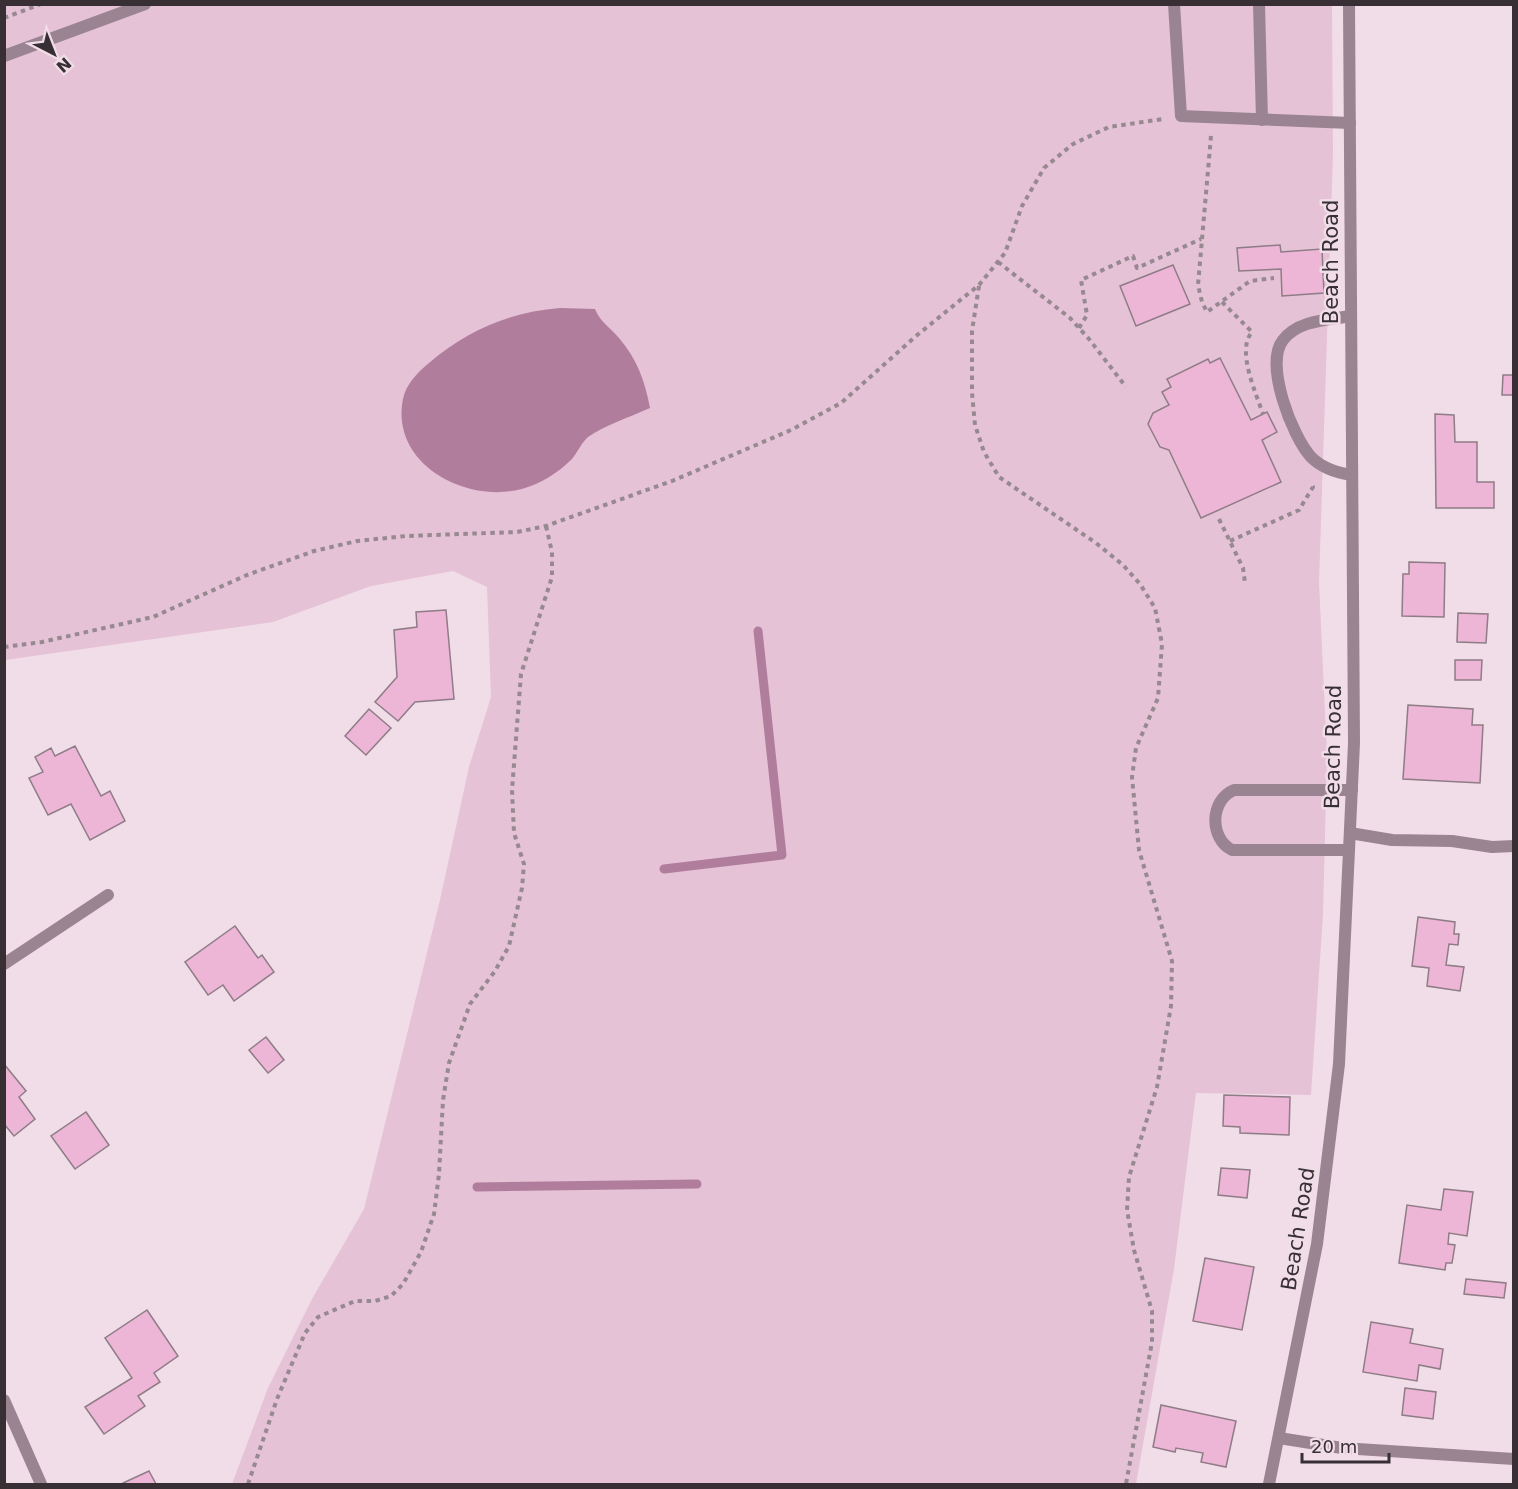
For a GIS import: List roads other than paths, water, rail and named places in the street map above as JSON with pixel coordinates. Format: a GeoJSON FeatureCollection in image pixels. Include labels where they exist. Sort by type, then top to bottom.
{"type":"FeatureCollection","features":[{"type":"Feature","properties":{"kind":"street"},"geometry":{"type":"LineString","coordinates":[[4,56],[145,4]]}},
{"type":"Feature","properties":{"kind":"street"},"geometry":{"type":"LineString","coordinates":[[1174,4],[1181,116],[1350,123]]}},
{"type":"Feature","properties":{"kind":"street"},"geometry":{"type":"LineString","coordinates":[[1259,4],[1262,120]]}},
{"type":"Feature","properties":{"kind":"street","name":"Beach Road"},"geometry":{"type":"LineString","coordinates":[[1269,1485],[1317,1244],[1339,1064],[1352,790],[1349,4]]}},
{"type":"Feature","properties":{"kind":"street"},"geometry":{"type":"LineString","coordinates":[[1351,316],[1306,323],[1283,339],[1276,351],[1286,412],[1303,448],[1313,459],[1336,473],[1352,475]]}},
{"type":"Feature","properties":{"kind":"street"},"geometry":{"type":"LineString","coordinates":[[1349,850],[1232,850],[1224,846],[1217,830],[1216,809],[1226,793],[1246,788],[1352,790]]}},
{"type":"Feature","properties":{"kind":"street"},"geometry":{"type":"LineString","coordinates":[[1350,833],[1392,840],[1452,841],[1492,848],[1514,846]]}},
{"type":"Feature","properties":{"kind":"street"},"geometry":{"type":"LineString","coordinates":[[4,964],[108,895]]}},
{"type":"Feature","properties":{"kind":"street"},"geometry":{"type":"LineString","coordinates":[[4,1400],[42,1485]]}},
{"type":"Feature","properties":{"kind":"street"},"geometry":{"type":"LineString","coordinates":[[1279,1438],[1342,1448],[1514,1459]]}},
{"type":"Feature","properties":{"kind":"waterway"},"geometry":{"type":"LineString","coordinates":[[664,869],[782,855],[758,631]]}},
{"type":"Feature","properties":{"kind":"waterway"},"geometry":{"type":"LineString","coordinates":[[477,1187],[697,1184]]}}]}
